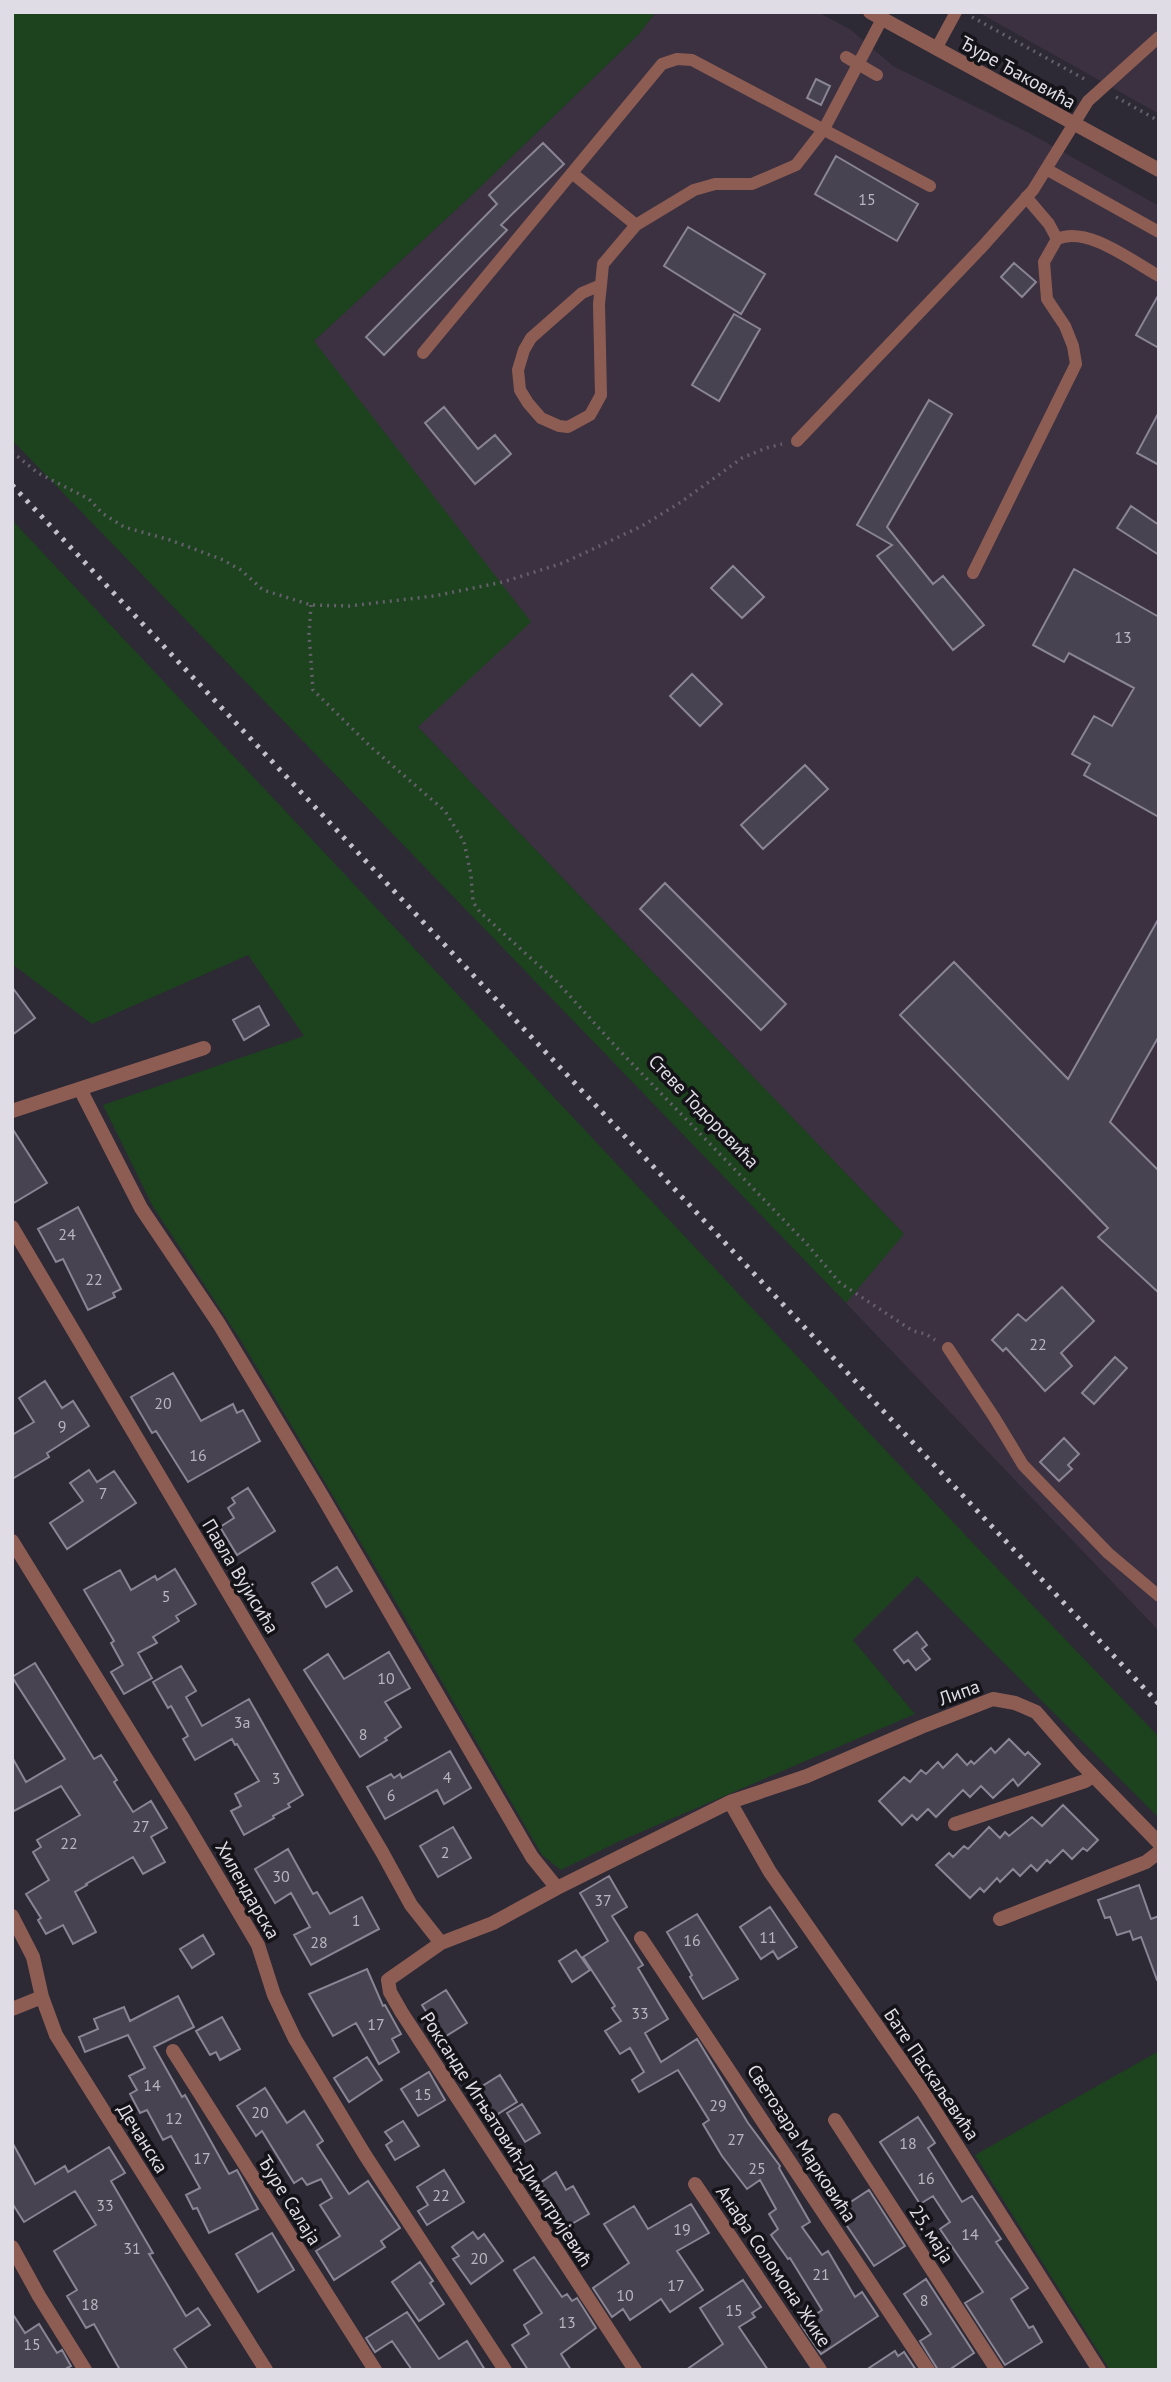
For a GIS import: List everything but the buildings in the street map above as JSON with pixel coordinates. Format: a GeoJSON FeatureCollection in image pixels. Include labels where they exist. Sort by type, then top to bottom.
{"type":"FeatureCollection","features":[{"type":"Feature","properties":{"kind":"street","name":"Ђуре Ђаковића"},"geometry":{"type":"LineString","coordinates":[[876,16],[1159,170]]}},
{"type":"Feature","properties":{"kind":"street"},"geometry":{"type":"LineString","coordinates":[[12,1111],[204,1048]]}},
{"type":"Feature","properties":{"kind":"street"},"geometry":{"type":"LineString","coordinates":[[80,1089],[141,1208],[219,1324],[532,1857],[557,1888]]}},
{"type":"Feature","properties":{"kind":"street","name":"Павла Вујисића"},"geometry":{"type":"LineString","coordinates":[[12,1227],[354,1804],[411,1905],[441,1943]]}},
{"type":"Feature","properties":{"kind":"street","name":"Хилендарска"},"geometry":{"type":"LineString","coordinates":[[12,1541],[176,1806],[258,1945],[274,1996],[295,2039],[365,2155],[505,2370]]}},
{"type":"Feature","properties":{"kind":"street","name":"Липа"},"geometry":{"type":"LineString","coordinates":[[441,1943],[485,1927],[730,1802],[807,1776],[993,1699],[1015,1703],[1036,1712],[1093,1776],[1159,1843]]}},
{"type":"Feature","properties":{"kind":"street"},"geometry":{"type":"LineString","coordinates":[[955,1824],[1093,1776]]}},
{"type":"Feature","properties":{"kind":"street","name":"Бате Паскаљевића"},"geometry":{"type":"LineString","coordinates":[[730,1802],[771,1872],[923,2092],[1099,2370]]}},
{"type":"Feature","properties":{"kind":"street"},"geometry":{"type":"LineString","coordinates":[[1000,1919],[1146,1862],[1159,1852]]}},
{"type":"Feature","properties":{"kind":"street","name":"Дечанска"},"geometry":{"type":"LineString","coordinates":[[12,1916],[33,1957],[42,1997],[56,2035],[266,2370]]}},
{"type":"Feature","properties":{"kind":"street","name":"Светозара Марковића"},"geometry":{"type":"LineString","coordinates":[[641,1938],[928,2370]]}},
{"type":"Feature","properties":{"kind":"street","name":"Роксанде Игњатовић-Димитријевић"},"geometry":{"type":"LineString","coordinates":[[441,1943],[388,1980],[390,1992],[635,2370]]}},
{"type":"Feature","properties":{"kind":"street"},"geometry":{"type":"LineString","coordinates":[[12,2009],[42,1997]]}},
{"type":"Feature","properties":{"kind":"street","name":"Ђуре Салаја"},"geometry":{"type":"LineString","coordinates":[[173,2051],[376,2370]]}},
{"type":"Feature","properties":{"kind":"street","name":"25. маја"},"geometry":{"type":"LineString","coordinates":[[835,2120],[997,2370]]}},
{"type":"Feature","properties":{"kind":"street","name":"Анафа Соломона Жике"},"geometry":{"type":"LineString","coordinates":[[695,2184],[820,2370]]}},
{"type":"Feature","properties":{"kind":"street"},"geometry":{"type":"LineString","coordinates":[[12,2247],[85,2370]]}},
{"type":"Feature","properties":{"kind":"lane"},"geometry":{"type":"LineString","coordinates":[[936,49],[956,12]]}},
{"type":"Feature","properties":{"kind":"lane"},"geometry":{"type":"LineString","coordinates":[[601,285],[582,293],[531,338],[518,370],[520,390],[528,403],[541,418],[559,426],[568,426],[590,415],[601,394],[599,304],[601,285],[603,264],[636,225],[694,190],[715,184],[752,184],[796,164],[824,129],[858,64],[876,16]]}},
{"type":"Feature","properties":{"kind":"lane","name":"Ђуре Ђаковића"},"geometry":{"type":"LineString","coordinates":[[1074,124],[1088,101],[1159,37]]}},
{"type":"Feature","properties":{"kind":"lane"},"geometry":{"type":"LineString","coordinates":[[846,57],[877,75]]}},
{"type":"Feature","properties":{"kind":"lane"},"geometry":{"type":"LineString","coordinates":[[423,353],[662,64],[677,59],[692,60],[930,186]]}},
{"type":"Feature","properties":{"kind":"lane"},"geometry":{"type":"LineString","coordinates":[[797,441],[983,246],[1026,197],[1074,124]]}},
{"type":"Feature","properties":{"kind":"lane"},"geometry":{"type":"LineString","coordinates":[[1046,169],[1159,232]]}},
{"type":"Feature","properties":{"kind":"lane"},"geometry":{"type":"LineString","coordinates":[[572,173],[636,225]]}},
{"type":"Feature","properties":{"kind":"lane"},"geometry":{"type":"LineString","coordinates":[[1026,197],[1049,224],[1057,239]]}},
{"type":"Feature","properties":{"kind":"lane"},"geometry":{"type":"LineString","coordinates":[[973,573],[1076,364],[1065,326],[1047,299],[1044,262],[1057,239],[1071,235],[1090,237],[1159,276]]}},
{"type":"Feature","properties":{"kind":"lane"},"geometry":{"type":"LineString","coordinates":[[948,1348],[995,1417],[1023,1465],[1108,1553],[1159,1596]]}},
{"type":"Feature","properties":{"kind":"path"},"geometry":{"type":"LineString","coordinates":[[964,12],[1159,121]]}},
{"type":"Feature","properties":{"kind":"path"},"geometry":{"type":"LineString","coordinates":[[12,452],[38,473],[89,499],[102,513],[124,527],[221,559],[242,570],[263,590],[312,605],[349,607],[434,596],[503,582],[551,567],[642,526],[742,458],[766,448],[797,441]]}},
{"type":"Feature","properties":{"kind":"path","name":"Стеве Тодоровића"},"geometry":{"type":"LineString","coordinates":[[312,605],[309,634],[313,690],[371,747],[445,810],[464,842],[473,902],[480,912],[557,982],[618,1049],[806,1243],[840,1283],[913,1331],[926,1334],[948,1348]]}},
{"type":"Feature","properties":{"kind":"shaded area"},"geometry":{"type":"Polygon","coordinates":[[[656,12],[818,12],[851,30],[893,66],[1031,134],[1159,206],[1159,1631],[846,1303],[903,1233],[418,727],[314,341],[475,192],[639,34],[656,12]]]}},
{"type":"Feature","properties":{"kind":"shaded area"},"geometry":{"type":"Polygon","coordinates":[[[978,12],[1159,12],[1159,114],[1090,75],[978,12]]]}},
{"type":"Feature","properties":{"kind":"green space"},"geometry":{"type":"Polygon","coordinates":[[[12,12],[656,12],[639,34],[475,192],[314,341],[531,622],[418,727],[904,1234],[846,1303],[12,440],[12,12]]]}},
{"type":"Feature","properties":{"kind":"green space"},"geometry":{"type":"Polygon","coordinates":[[[12,520],[968,1538],[1159,1737],[1159,1818],[917,1576],[853,1640],[915,1714],[620,1841],[561,1870],[542,1855],[240,1339],[152,1205],[103,1105],[304,1036],[248,955],[92,1024],[12,964],[12,520]]]}},
{"type":"Feature","properties":{"kind":"green space"},"geometry":{"type":"Polygon","coordinates":[[[1159,2051],[1159,2370],[1110,2370],[975,2155],[1159,2051]]]}},
{"type":"Feature","properties":{"kind":"railway"},"geometry":{"type":"LineString","coordinates":[[12,485],[1159,1704]]}}]}
